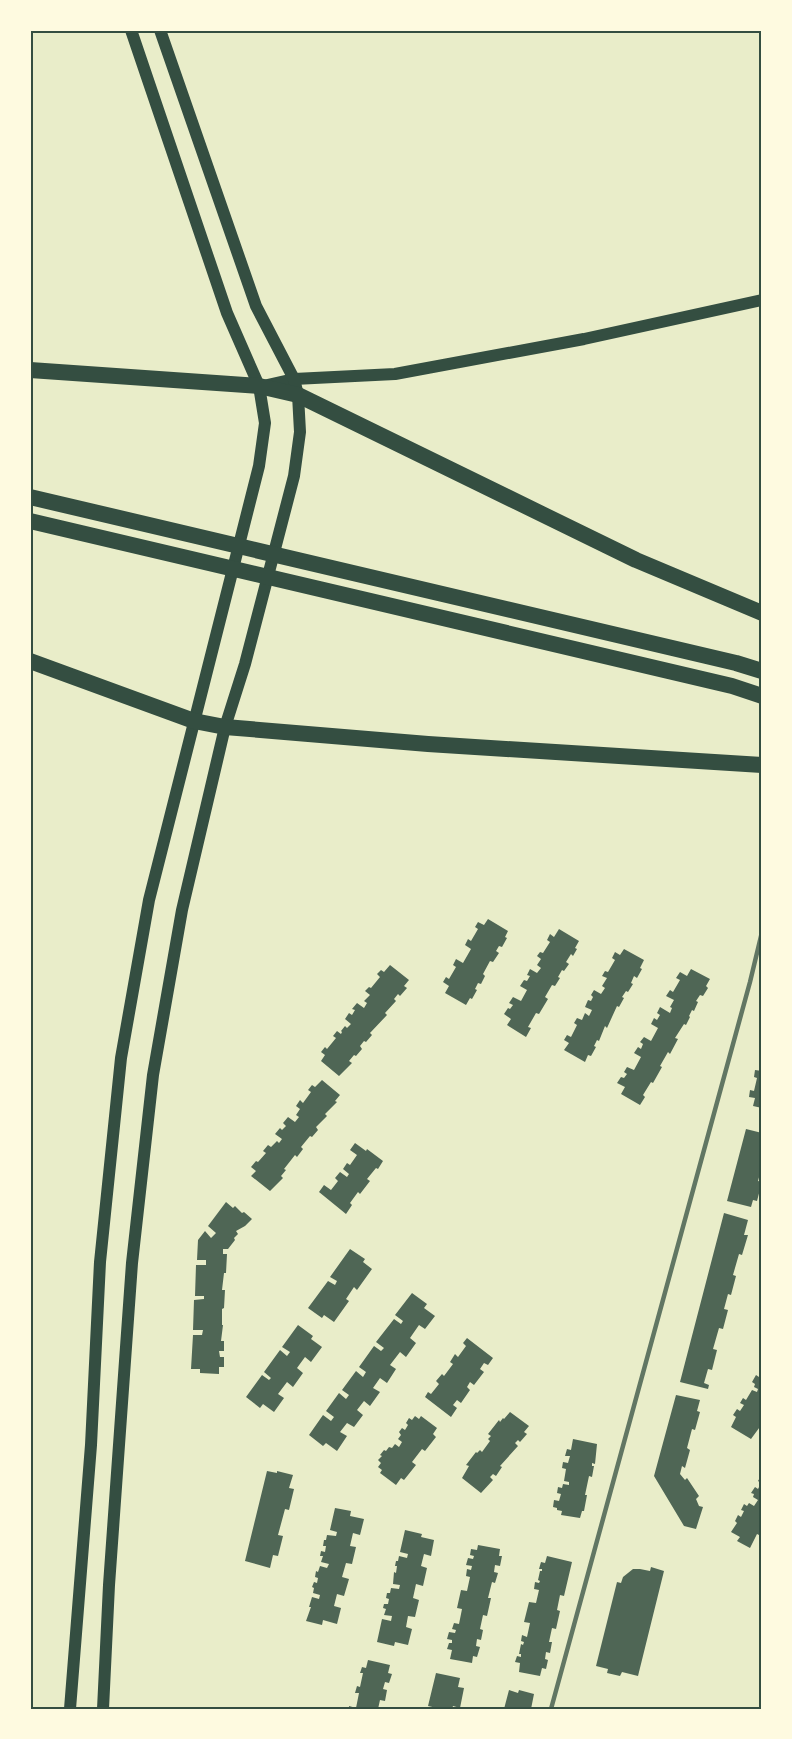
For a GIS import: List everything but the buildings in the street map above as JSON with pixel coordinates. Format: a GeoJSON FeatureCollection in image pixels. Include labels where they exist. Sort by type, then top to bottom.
{"type":"FeatureCollection","features":[{"type":"Feature","properties":{"kind":"highway"},"geometry":{"type":"LineString","coordinates":[[30,370],[296,387],[636,560],[762,613]]}},
{"type":"Feature","properties":{"kind":"highway"},"geometry":{"type":"LineString","coordinates":[[30,496],[762,670]]}},
{"type":"Feature","properties":{"kind":"highway"},"geometry":{"type":"LineString","coordinates":[[30,521],[732,686],[762,696]]}},
{"type":"Feature","properties":{"kind":"highway"},"geometry":{"type":"LineString","coordinates":[[30,661],[194,721],[225,727],[428,744],[762,765]]}},
{"type":"Feature","properties":{"kind":"main road"},"geometry":{"type":"LineString","coordinates":[[70,1709],[90,1456],[100,1262],[121,1058],[149,900],[259,466],[265,423],[259,386],[227,313],[131,30]]}},
{"type":"Feature","properties":{"kind":"main road"},"geometry":{"type":"LineString","coordinates":[[103,1709],[109,1585],[132,1263],[153,1075],[182,910],[225,727],[245,664],[294,476],[300,432],[296,387],[256,306],[160,30]]}},
{"type":"Feature","properties":{"kind":"main road"},"geometry":{"type":"LineString","coordinates":[[296,387],[395,374],[584,339],[762,300]]}},
{"type":"Feature","properties":{"kind":"lane"},"geometry":{"type":"LineString","coordinates":[[551,1709],[762,932]]}}]}
